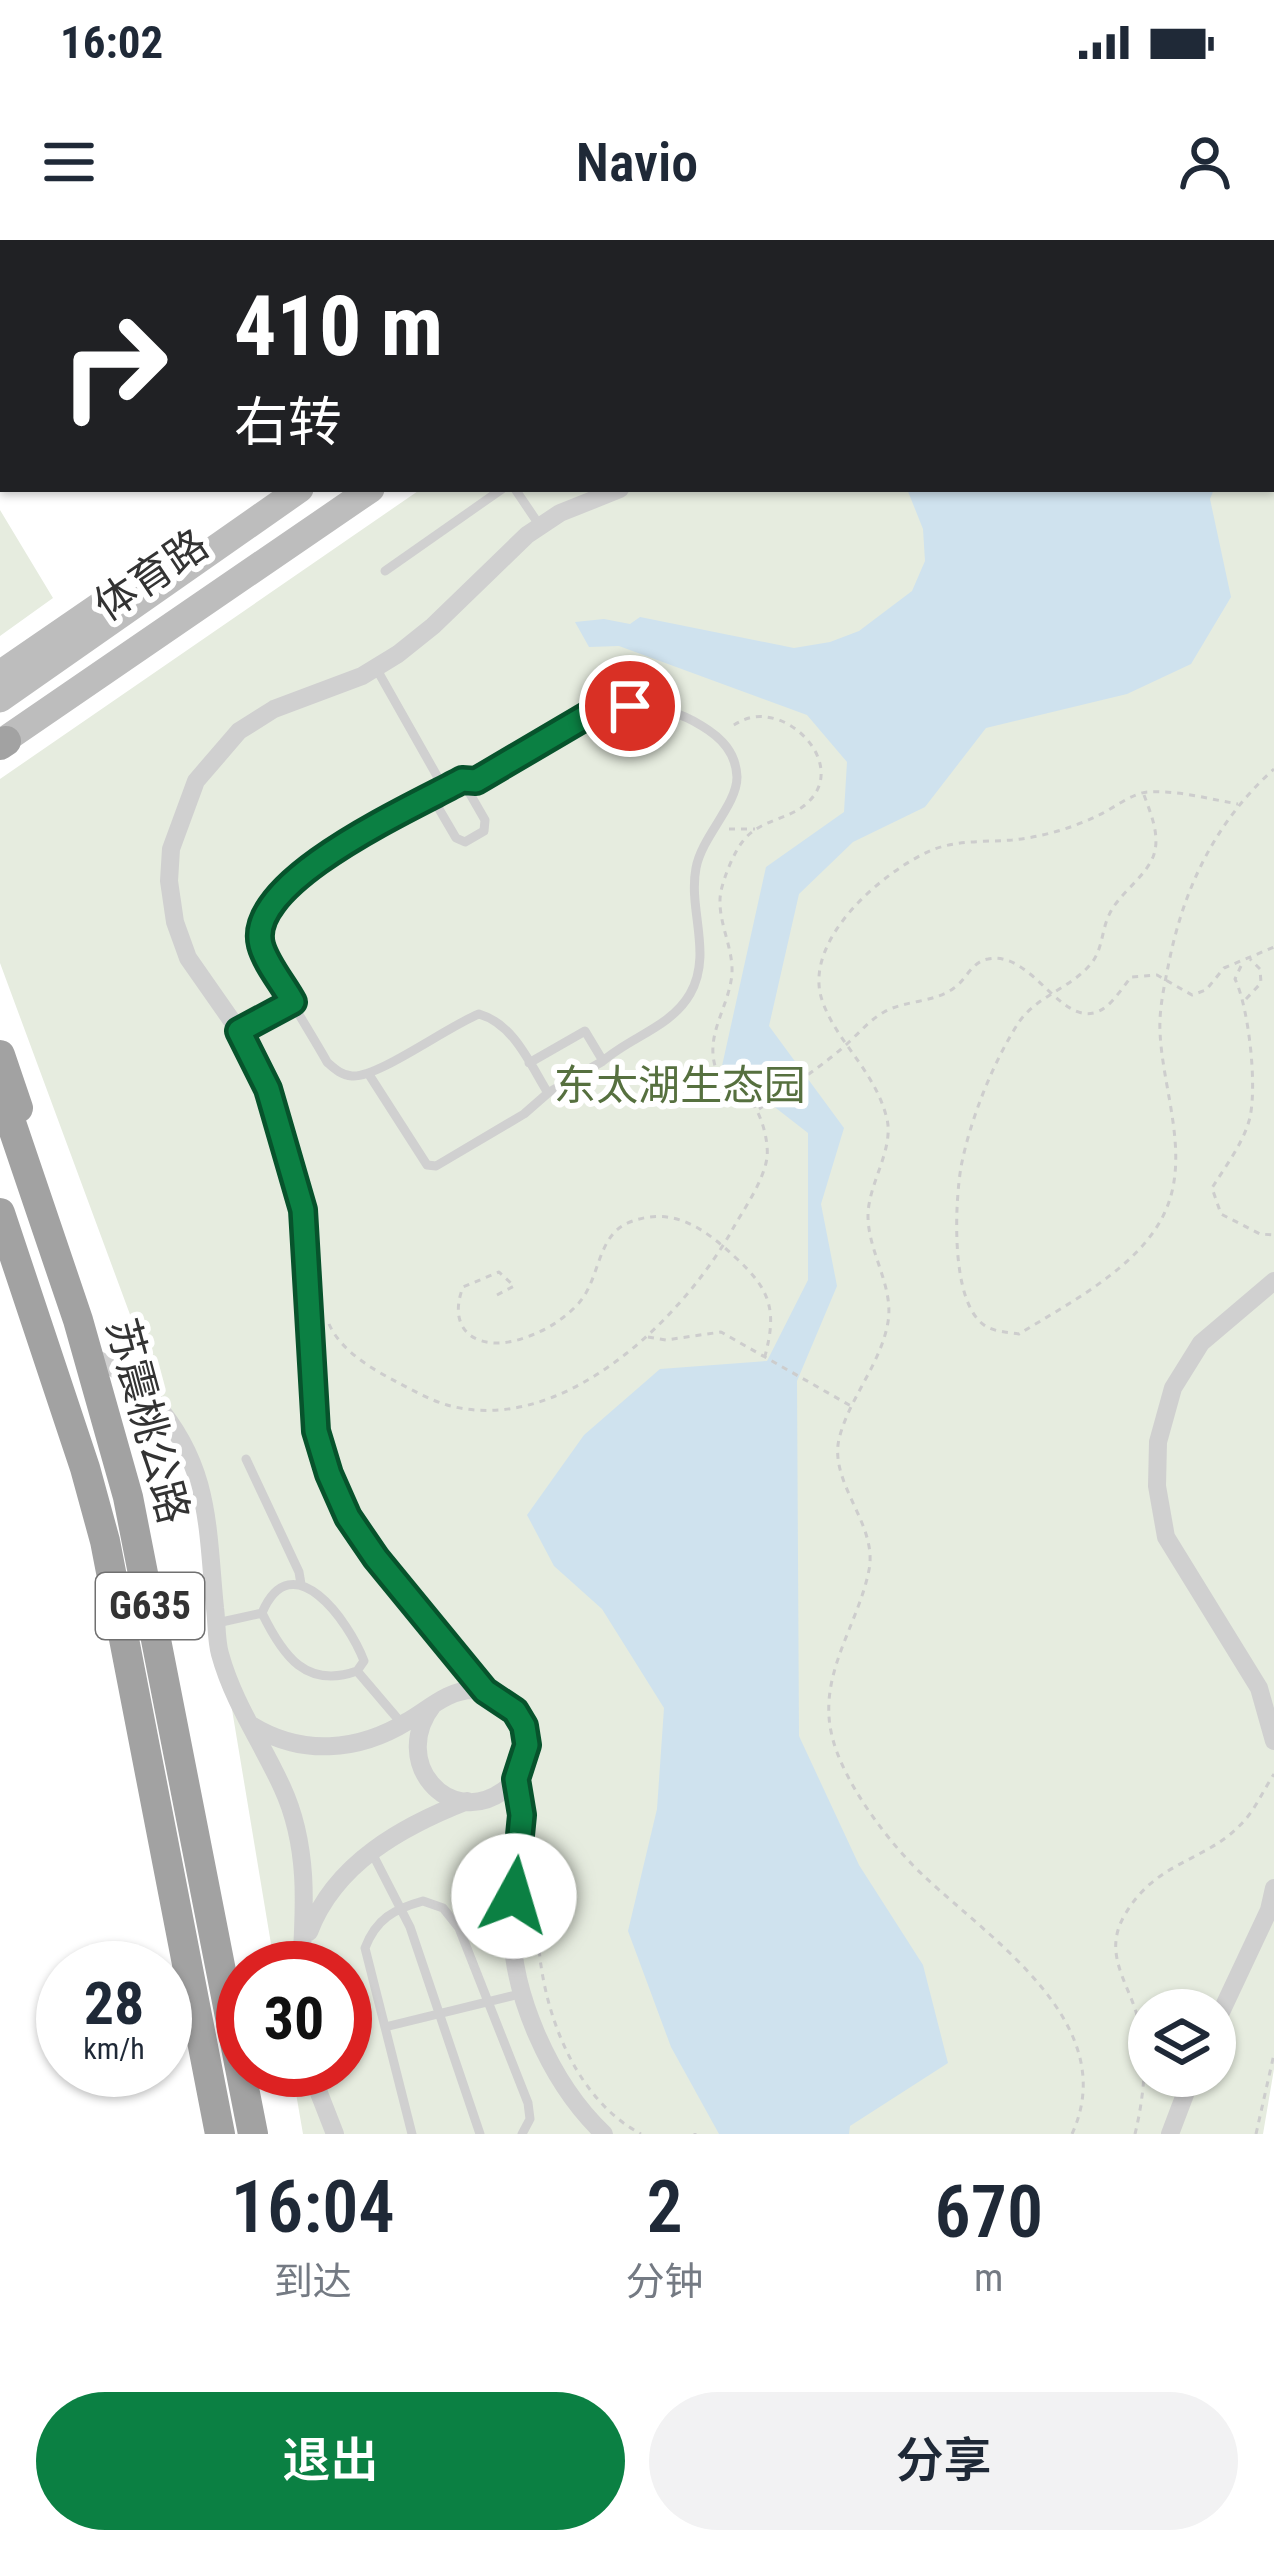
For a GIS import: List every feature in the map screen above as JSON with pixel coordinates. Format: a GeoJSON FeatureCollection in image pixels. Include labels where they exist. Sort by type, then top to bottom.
{"type":"FeatureCollection","features":[{"type":"Feature","properties":{"kind":"highway"},"geometry":{"type":"LineString","coordinates":[[0,1055],[19,1108],[37,1196]]}},
{"type":"Feature","properties":{"kind":"highway","name":"苏震桃公路"},"geometry":{"type":"LineString","coordinates":[[0,1090],[88,1355],[136,1531],[253,2134]]}},
{"type":"Feature","properties":{"kind":"highway","name":"苏震桃公路"},"geometry":{"type":"LineString","coordinates":[[0,1214],[105,1541],[220,2134]]}},
{"type":"Feature","properties":{"kind":"highway"},"geometry":{"type":"LineString","coordinates":[[0,1226],[20,1274]]}},
{"type":"Feature","properties":{"kind":"main road"},"geometry":{"type":"LineString","coordinates":[[0,674],[267,492]]}},
{"type":"Feature","properties":{"kind":"main road","name":"体育路"},"geometry":{"type":"LineString","coordinates":[[1,740],[267,530],[299,492]]}},
{"type":"Feature","properties":{"kind":"main road","name":"体育路"},"geometry":{"type":"LineString","coordinates":[[0,699],[267,530],[345,492]]}},
{"type":"Feature","properties":{"kind":"main road"},"geometry":{"type":"LineString","coordinates":[[1,740],[367,492]]}},
{"type":"Feature","properties":{"kind":"street"},"geometry":{"type":"LineString","coordinates":[[604,2134],[582,2114],[556,2077],[524,1993],[511,1921],[522,1815],[516,1779],[527,1745],[524,1726],[515,1711],[485,1691],[376,1558],[348,1517],[329,1474],[316,1431],[303,1210],[268,1089],[239,1031],[188,958],[175,922],[169,881],[171,849],[196,781],[239,731],[274,709],[376,668],[433,626],[494,564],[540,526],[612,492]]}},
{"type":"Feature","properties":{"kind":"street"},"geometry":{"type":"LineString","coordinates":[[1274,1281],[1202,1343],[1173,1388],[1158,1442],[1157,1486],[1166,1537],[1258,1688],[1274,1741]]}},
{"type":"Feature","properties":{"kind":"street"},"geometry":{"type":"LineString","coordinates":[[88,1355],[139,1385],[172,1422],[196,1466],[207,1510],[220,1653],[248,1724],[284,1790],[298,1836],[307,1907],[303,1941]]}},
{"type":"Feature","properties":{"kind":"street"},"geometry":{"type":"LineString","coordinates":[[248,1724],[297,1746],[332,1747],[369,1740],[467,1690],[485,1691]]}},
{"type":"Feature","properties":{"kind":"street"},"geometry":{"type":"LineString","coordinates":[[434,1705],[422,1719],[416,1755],[434,1787],[467,1801]]}},
{"type":"Feature","properties":{"kind":"street"},"geometry":{"type":"LineString","coordinates":[[307,1941],[312,1924],[334,1892],[371,1852],[426,1817],[502,1792],[516,1779]]}},
{"type":"Feature","properties":{"kind":"street"},"geometry":{"type":"LineString","coordinates":[[1232,1989],[1269,1910],[1274,1888]]}},
{"type":"Feature","properties":{"kind":"street"},"geometry":{"type":"LineString","coordinates":[[317,2097],[334,2134]]}},
{"type":"Feature","properties":{"kind":"street"},"geometry":{"type":"LineString","coordinates":[[1170,2134],[1184,2097]]}},
{"type":"Feature","properties":{"kind":"lane"},"geometry":{"type":"LineString","coordinates":[[385,571],[498,492]]}},
{"type":"Feature","properties":{"kind":"lane"},"geometry":{"type":"LineString","coordinates":[[517,492],[540,526]]}},
{"type":"Feature","properties":{"kind":"lane"},"geometry":{"type":"LineString","coordinates":[[376,668],[445,790]]}},
{"type":"Feature","properties":{"kind":"lane"},"geometry":{"type":"LineString","coordinates":[[368,1073],[420,1158],[436,1166],[658,1026],[689,997],[701,955],[692,894],[695,870],[701,846],[737,784],[735,762],[718,735],[687,717],[630,706],[595,711],[476,781],[462,780],[304,869],[280,891],[264,918],[260,943],[327,1062],[342,1074],[368,1073],[479,1014],[497,1019],[548,1093]]}},
{"type":"Feature","properties":{"kind":"lane"},"geometry":{"type":"LineString","coordinates":[[432,797],[456,838],[465,842],[484,831],[485,820],[462,780]]}},
{"type":"Feature","properties":{"kind":"lane"},"geometry":{"type":"LineString","coordinates":[[239,1031],[293,1002]]}},
{"type":"Feature","properties":{"kind":"lane"},"geometry":{"type":"LineString","coordinates":[[529,1063],[585,1031],[604,1061]]}},
{"type":"Feature","properties":{"kind":"lane"},"geometry":{"type":"LineString","coordinates":[[246,1460],[301,1584]]}},
{"type":"Feature","properties":{"kind":"lane"},"geometry":{"type":"LineString","coordinates":[[286,1584],[301,1584],[325,1601],[354,1634],[364,1661],[357,1671],[338,1677],[318,1676],[298,1667],[262,1613],[270,1594],[286,1584]]}},
{"type":"Feature","properties":{"kind":"lane"},"geometry":{"type":"LineString","coordinates":[[217,1622],[262,1613]]}},
{"type":"Feature","properties":{"kind":"lane"},"geometry":{"type":"LineString","coordinates":[[357,1671],[403,1725]]}},
{"type":"Feature","properties":{"kind":"lane"},"geometry":{"type":"LineString","coordinates":[[371,1852],[410,1927],[480,2134]]}},
{"type":"Feature","properties":{"kind":"lane"},"geometry":{"type":"LineString","coordinates":[[412,2134],[365,1948],[372,1929],[400,1909],[423,1901],[443,1909],[459,1928],[527,2103],[530,2119],[522,2134]]}},
{"type":"Feature","properties":{"kind":"lane"},"geometry":{"type":"LineString","coordinates":[[385,2027],[524,1993]]}},
{"type":"Feature","properties":{"kind":"path"},"geometry":{"type":"LineString","coordinates":[[324,1315],[333,1333],[369,1367],[448,1405],[500,1408],[552,1396],[614,1365],[648,1337],[710,1268],[751,1198],[767,1159],[757,1111],[716,1072],[712,1045],[731,982],[721,893],[742,841],[805,805],[817,788],[822,763],[814,745],[794,726],[770,717],[749,716],[718,735]]}},
{"type":"Feature","properties":{"kind":"path"},"geometry":{"type":"LineString","coordinates":[[1143,791],[1155,824],[1156,850],[1144,874],[1109,915],[1104,941],[1091,964],[1020,1021],[998,1062],[962,1166],[957,1234],[961,1282],[971,1310],[983,1324],[1001,1332],[1019,1334],[1128,1260],[1150,1238],[1166,1210],[1175,1174],[1171,1096],[1160,1029],[1176,925],[1202,860],[1238,804],[1274,769]]}},
{"type":"Feature","properties":{"kind":"path"},"geometry":{"type":"LineString","coordinates":[[1072,2134],[1083,2103],[1082,2068],[1058,2010],[1021,1961],[901,1853],[850,1779],[831,1735],[830,1697],[837,1654],[871,1566],[860,1520],[839,1468],[838,1442],[879,1353],[888,1321],[888,1298],[870,1239],[868,1212],[888,1122],[861,1059],[829,1019],[820,993],[822,962],[834,932],[854,906],[888,876],[933,850],[1056,832],[1143,791],[1238,804]]}},
{"type":"Feature","properties":{"kind":"path"},"geometry":{"type":"LineString","coordinates":[[715,824],[734,831],[756,830]]}},
{"type":"Feature","properties":{"kind":"path"},"geometry":{"type":"LineString","coordinates":[[757,1111],[848,1043],[871,1019],[895,1006],[951,992],[976,963],[992,958],[1022,964],[1049,994],[1072,1009],[1091,1012],[1106,1007],[1131,977],[1157,975],[1192,995],[1206,990],[1224,968],[1274,947]]}},
{"type":"Feature","properties":{"kind":"path"},"geometry":{"type":"LineString","coordinates":[[1245,1000],[1261,983],[1260,969],[1249,958]]}},
{"type":"Feature","properties":{"kind":"path"},"geometry":{"type":"LineString","coordinates":[[1242,962],[1235,979],[1245,1000],[1250,1118],[1212,1188],[1221,1214],[1239,1226],[1274,1235]]}},
{"type":"Feature","properties":{"kind":"path"},"geometry":{"type":"LineString","coordinates":[[497,1295],[514,1286],[499,1272],[463,1287],[456,1307],[457,1322],[466,1335],[488,1341],[520,1340],[554,1325],[581,1301],[610,1235],[623,1224],[668,1217],[692,1222],[758,1278],[769,1299],[773,1327],[765,1356]]}},
{"type":"Feature","properties":{"kind":"path"},"geometry":{"type":"LineString","coordinates":[[648,1337],[665,1340],[721,1332],[852,1407]]}},
{"type":"Feature","properties":{"kind":"path"},"geometry":{"type":"LineString","coordinates":[[1135,2134],[1144,2065],[1138,2016],[1114,1947],[1120,1922],[1140,1892],[1173,1865],[1212,1846],[1243,1822],[1274,1774]]}},
{"type":"Feature","properties":{"kind":"path"},"geometry":{"type":"LineString","coordinates":[[519,1845],[539,1843],[542,1969],[565,2047],[600,2100],[624,2125],[641,2134]]}},
{"type":"Feature","properties":{"kind":"path"},"geometry":{"type":"LineString","coordinates":[[1256,2134],[1274,2054]]}},
{"type":"Feature","properties":{"kind":"green space","name":"东太湖生态园"},"geometry":{"type":"Polygon","coordinates":[[[417,492],[1274,492],[1274,2069],[1263,2134],[303,2134],[297,2097],[372,2097],[372,1941],[271,1941],[196,1493],[0,963],[0,779],[417,492]]]}},
{"type":"Feature","properties":{"kind":"green space"},"geometry":{"type":"Polygon","coordinates":[[[0,510],[53,598],[0,636],[0,510]]]}},
{"type":"Feature","properties":{"kind":"water"},"geometry":{"type":"Polygon","coordinates":[[[908,492],[1213,492],[1210,499],[1231,597],[1191,664],[1127,694],[986,728],[925,807],[853,842],[799,894],[769,1026],[844,1128],[821,1204],[837,1286],[797,1381],[799,1736],[859,1865],[923,1965],[948,2063],[850,2126],[849,2134],[719,2134],[671,2047],[628,1931],[657,1809],[664,1708],[602,1609],[554,1566],[527,1515],[584,1435],[660,1369],[767,1361],[808,1280],[808,1133],[722,1066],[766,867],[844,812],[847,762],[807,715],[619,646],[589,647],[575,622],[604,619],[630,624],[640,617],[794,648],[830,642],[859,631],[912,591],[925,561],[923,529],[908,492]]]}},
{"type":"Feature","properties":{"kind":"route"},"geometry":{"type":"LineString","coordinates":[[514,1896],[522,1815],[516,1779],[525,1763],[524,1726],[502,1699],[485,1691],[376,1558],[348,1517],[329,1474],[316,1431],[303,1210],[268,1089],[239,1031],[293,1002],[260,943],[264,918],[280,891],[304,869],[462,780],[476,781],[577,720],[595,711],[630,706]]}}]}
